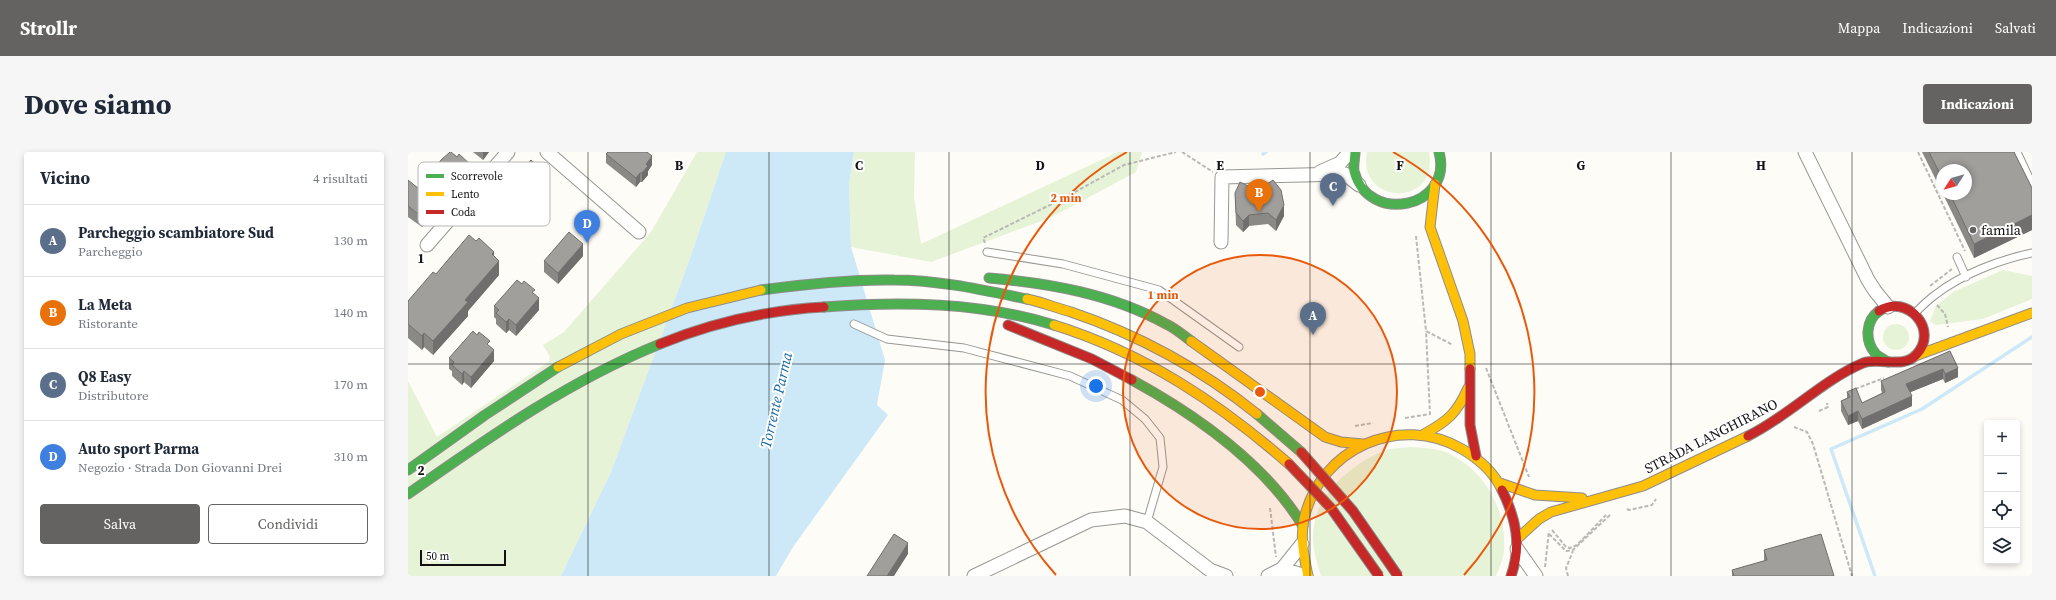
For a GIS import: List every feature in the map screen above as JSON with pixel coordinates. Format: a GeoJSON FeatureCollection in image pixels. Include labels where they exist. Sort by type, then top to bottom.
{"type":"FeatureCollection","features":[{"type":"Feature","properties":{"kind":"main road"},"geometry":{"type":"LineString","coordinates":[[1356,152],[1354,166],[1357,178],[1363,189],[1372,197],[1382,202],[1393,205],[1404,205],[1416,201],[1427,194],[1435,184]]}},
{"type":"Feature","properties":{"kind":"main road"},"geometry":{"type":"LineString","coordinates":[[1439,152],[1440,171],[1435,184],[1430,227],[1463,321],[1470,354],[1470,425],[1476,456]]}},
{"type":"Feature","properties":{"kind":"main road"},"geometry":{"type":"LineString","coordinates":[[1404,205],[1430,227]]}},
{"type":"Feature","properties":{"kind":"main road"},"geometry":{"type":"LineString","coordinates":[[908,279],[930,274],[954,276]]}},
{"type":"Feature","properties":{"kind":"main road"},"geometry":{"type":"LineString","coordinates":[[978,277],[1017,280],[1061,287],[1098,296],[1144,312],[1167,324],[1325,437],[1341,442],[1363,444]]}},
{"type":"Feature","properties":{"kind":"main road"},"geometry":{"type":"LineString","coordinates":[[408,470],[504,401],[555,369],[624,333],[677,312],[715,300],[798,284],[877,278],[908,279],[974,286],[1006,292],[1084,315],[1125,332],[1167,353],[1225,390],[1265,419],[1301,452],[1329,482],[1361,521],[1398,576]]}},
{"type":"Feature","properties":{"kind":"main road"},"geometry":{"type":"LineString","coordinates":[[408,494],[499,431],[568,388],[613,364],[651,347],[720,324],[804,307],[877,303],[954,307],[1009,313],[1062,328],[1142,360],[1193,389],[1248,428],[1289,464],[1331,508],[1358,543],[1379,576]]}},
{"type":"Feature","properties":{"kind":"main road"},"geometry":{"type":"LineString","coordinates":[[899,304],[999,321],[1102,364],[1165,398],[1216,433],[1279,490],[1292,506],[1303,526]]}},
{"type":"Feature","properties":{"kind":"main road"},"geometry":{"type":"LineString","coordinates":[[1860,344],[1876,313],[1888,307],[1902,307],[1915,313],[1922,324],[1924,337],[1920,350],[1915,356]]}},
{"type":"Feature","properties":{"kind":"main road","name":"STRADA LANGHIRANO"},"geometry":{"type":"LineString","coordinates":[[1517,544],[1543,517],[1564,508],[1608,498],[1643,486],[1761,430],[1785,416],[1844,373],[1866,362],[1875,360],[1902,362],[2032,313]]}},
{"type":"Feature","properties":{"kind":"main road"},"geometry":{"type":"LineString","coordinates":[[1869,325],[1870,347],[1881,359],[1888,362]]}},
{"type":"Feature","properties":{"kind":"main road","name":"STRADA LANGHIRANO"},"geometry":{"type":"LineString","coordinates":[[1924,337],[1940,339],[1986,330]]}},
{"type":"Feature","properties":{"kind":"main road","name":"STRADA LANGHIRANO"},"geometry":{"type":"LineString","coordinates":[[1821,389],[1849,361]]}},
{"type":"Feature","properties":{"kind":"main road"},"geometry":{"type":"LineString","coordinates":[[1424,434],[1448,422],[1460,407],[1469,385]]}},
{"type":"Feature","properties":{"kind":"main road","name":"STRADA LANGHIRANO"},"geometry":{"type":"LineString","coordinates":[[1307,576],[1302,544],[1303,526],[1310,501],[1322,477],[1340,458],[1363,444],[1383,436],[1403,433],[1424,434],[1443,438],[1460,446],[1476,456],[1500,483],[1509,501],[1515,520],[1517,544],[1514,574]]}},
{"type":"Feature","properties":{"kind":"main road","name":"STRADA LANGHIRANO"},"geometry":{"type":"LineString","coordinates":[[1500,483],[1535,495],[1608,498]]}},
{"type":"Feature","properties":{"kind":"street"},"geometry":{"type":"LineString","coordinates":[[499,162],[508,152]]}},
{"type":"Feature","properties":{"kind":"street"},"geometry":{"type":"LineString","coordinates":[[547,152],[639,232]]}},
{"type":"Feature","properties":{"kind":"street"},"geometry":{"type":"LineString","coordinates":[[1312,174],[1340,163],[1350,152]]}},
{"type":"Feature","properties":{"kind":"street"},"geometry":{"type":"LineString","coordinates":[[1805,152],[1868,280],[1888,307]]}},
{"type":"Feature","properties":{"kind":"street"},"geometry":{"type":"LineString","coordinates":[[1221,242],[1222,177],[1345,174],[1363,189]]}},
{"type":"Feature","properties":{"kind":"street"},"geometry":{"type":"LineString","coordinates":[[427,245],[444,226]]}},
{"type":"Feature","properties":{"kind":"street"},"geometry":{"type":"LineString","coordinates":[[1868,280],[1869,325]]}},
{"type":"Feature","properties":{"kind":"street"},"geometry":{"type":"LineString","coordinates":[[974,576],[1091,520],[1125,516],[1147,522],[1210,570],[1226,576]]}},
{"type":"Feature","properties":{"kind":"street"},"geometry":{"type":"LineString","coordinates":[[1268,576],[1282,569],[1302,544]]}},
{"type":"Feature","properties":{"kind":"street"},"geometry":{"type":"LineString","coordinates":[[1517,544],[1536,576]]}},
{"type":"Feature","properties":{"kind":"street"},"geometry":{"type":"LineString","coordinates":[[1282,569],[1307,576]]}},
{"type":"Feature","properties":{"kind":"lane"},"geometry":{"type":"LineString","coordinates":[[2017,152],[2032,184]]}},
{"type":"Feature","properties":{"kind":"lane"},"geometry":{"type":"LineString","coordinates":[[986,252],[1064,264],[1159,290],[1239,347]]}},
{"type":"Feature","properties":{"kind":"lane"},"geometry":{"type":"LineString","coordinates":[[1915,313],[1935,295],[1966,277],[2009,258],[2032,253]]}},
{"type":"Feature","properties":{"kind":"lane"},"geometry":{"type":"LineString","coordinates":[[1957,257],[1966,277]]}},
{"type":"Feature","properties":{"kind":"lane"},"geometry":{"type":"LineString","coordinates":[[854,324],[887,339],[964,348],[1070,376],[1122,400],[1145,419],[1160,438],[1163,467],[1147,522]]}},
{"type":"Feature","properties":{"kind":"path"},"geometry":{"type":"LineString","coordinates":[[986,252],[983,238],[1064,198],[1124,165],[1176,152]]}},
{"type":"Feature","properties":{"kind":"path"},"geometry":{"type":"LineString","coordinates":[[1182,152],[1222,177]]}},
{"type":"Feature","properties":{"kind":"path"},"geometry":{"type":"LineString","coordinates":[[1791,428],[1795,427],[1808,432],[1813,444],[1852,576]]}},
{"type":"Feature","properties":{"kind":"path"},"geometry":{"type":"LineString","coordinates":[[1568,576],[1566,568],[1573,550]]}},
{"type":"Feature","properties":{"kind":"green space"},"geometry":{"type":"Polygon","coordinates":[[[697,152],[726,152],[689,261],[611,472],[561,576],[408,576],[408,381],[437,437],[550,361],[550,357],[543,345],[564,332],[651,232],[697,152]]]}},
{"type":"Feature","properties":{"kind":"green space"},"geometry":{"type":"Polygon","coordinates":[[[854,152],[915,152],[914,197],[921,244],[1118,152],[1142,152],[1136,172],[1052,217],[931,262],[851,247],[849,185],[854,152]]]}},
{"type":"Feature","properties":{"kind":"green space"},"geometry":{"type":"Polygon","coordinates":[[[1367,152],[1429,152],[1429,171],[1422,184],[1411,191],[1398,193],[1384,190],[1373,182],[1367,170],[1367,152]]]}},
{"type":"Feature","properties":{"kind":"green space"},"geometry":{"type":"Polygon","coordinates":[[[2003,270],[2032,276],[2032,299],[1983,319],[1936,325],[1930,321],[1936,306],[1953,292],[2003,270]]]}},
{"type":"Feature","properties":{"kind":"green space"},"geometry":{"type":"Polygon","coordinates":[[[1896,324],[1906,327],[1909,337],[1906,347],[1896,350],[1886,347],[1883,337],[1886,327],[1896,324]]]}},
{"type":"Feature","properties":{"kind":"green space"},"geometry":{"type":"Polygon","coordinates":[[[1410,447],[1432,449],[1452,455],[1475,472],[1492,495],[1502,521],[1504,535],[1503,556],[1496,576],[1321,576],[1314,550],[1313,534],[1315,519],[1320,506],[1328,494],[1337,482],[1360,463],[1386,450],[1410,447]]]}},
{"type":"Feature","properties":{"kind":"water","name":"Torrente Parma"},"geometry":{"type":"Polygon","coordinates":[[[726,152],[854,152],[849,185],[851,247],[885,360],[877,405],[888,415],[793,547],[776,576],[561,576],[611,472],[689,261],[726,152]]]}},
{"type":"Feature","properties":{"kind":"building"},"geometry":{"type":"Polygon","coordinates":[[[451,152],[457,157],[459,154],[468,162],[439,162],[451,152]]]}},
{"type":"Feature","properties":{"kind":"building"},"geometry":{"type":"Polygon","coordinates":[[[608,152],[647,152],[652,156],[646,164],[648,166],[636,178],[606,154],[608,152]]]}},
{"type":"Feature","properties":{"kind":"building"},"geometry":{"type":"Polygon","coordinates":[[[1929,152],[2014,152],[2032,188],[2032,215],[1974,244],[1953,200],[1972,200],[1972,164],[1936,164],[1936,166],[1929,152]]]}},
{"type":"Feature","properties":{"kind":"building"},"geometry":{"type":"Polygon","coordinates":[[[408,180],[418,188],[418,214],[408,206],[408,180]]]}},
{"type":"Feature","properties":{"kind":"building"},"geometry":{"type":"Polygon","coordinates":[[[1273,180],[1281,190],[1284,205],[1276,220],[1268,213],[1249,215],[1243,221],[1236,213],[1235,193],[1240,182],[1248,186],[1264,186],[1273,180]]]}},
{"type":"Feature","properties":{"kind":"building"},"geometry":{"type":"Polygon","coordinates":[[[569,232],[583,244],[558,273],[544,261],[569,232]]]}},
{"type":"Feature","properties":{"kind":"building"},"geometry":{"type":"Polygon","coordinates":[[[469,235],[476,241],[479,238],[494,252],[492,254],[499,261],[465,300],[468,302],[433,341],[424,333],[422,336],[408,324],[408,301],[433,272],[436,274],[469,235]]]}},
{"type":"Feature","properties":{"kind":"building"},"geometry":{"type":"Polygon","coordinates":[[[517,280],[522,284],[524,281],[535,290],[532,292],[539,298],[516,325],[509,319],[506,322],[496,313],[499,310],[494,306],[517,280]]]}},
{"type":"Feature","properties":{"kind":"building"},"geometry":{"type":"Polygon","coordinates":[[[473,331],[477,335],[479,332],[490,341],[487,344],[494,350],[471,377],[464,371],[462,374],[452,365],[454,362],[449,358],[473,331]]]}},
{"type":"Feature","properties":{"kind":"building"},"geometry":{"type":"Polygon","coordinates":[[[1950,351],[1958,368],[1945,374],[1943,369],[1906,384],[1912,396],[1862,419],[1858,411],[1848,416],[1841,401],[1850,397],[1847,392],[1856,388],[1862,403],[1885,392],[1881,381],[1950,351]]]}},
{"type":"Feature","properties":{"kind":"building"},"geometry":{"type":"Polygon","coordinates":[[[894,534],[908,543],[887,576],[867,576],[894,534]]]}},
{"type":"Feature","properties":{"kind":"building"},"geometry":{"type":"Polygon","coordinates":[[[1821,534],[1834,576],[1734,576],[1732,570],[1767,560],[1764,550],[1821,534]]]}},
{"type":"Feature","properties":{"kind":"waterway"},"geometry":{"type":"LineString","coordinates":[[1875,576],[1831,449],[1922,409],[2032,337]]}},
{"type":"Feature","properties":{"kind":"traffic: fast"},"geometry":{"type":"LineString","coordinates":[[1355,152],[1354,171],[1362,188],[1375,199],[1391,204],[1407,203],[1422,197],[1434,186],[1440,171],[1439,152]]}},
{"type":"Feature","properties":{"kind":"traffic: fast"},"geometry":{"type":"LineString","coordinates":[[989,278],[1057,287],[1102,298],[1145,314],[1173,328],[1191,341]]}},
{"type":"Feature","properties":{"kind":"traffic: fast"},"geometry":{"type":"LineString","coordinates":[[761,290],[844,281],[911,280],[961,286],[1027,299]]}},
{"type":"Feature","properties":{"kind":"traffic: fast"},"geometry":{"type":"LineString","coordinates":[[824,307],[882,304],[940,305],[998,312],[1026,317],[1054,325]]}},
{"type":"Feature","properties":{"kind":"traffic: fast"},"geometry":{"type":"LineString","coordinates":[[1879,311],[1874,315],[1869,326],[1869,343],[1875,353],[1888,362]]}},
{"type":"Feature","properties":{"kind":"traffic: fast"},"geometry":{"type":"LineString","coordinates":[[408,494],[468,452],[561,393],[593,375],[660,344]]}},
{"type":"Feature","properties":{"kind":"traffic: fast"},"geometry":{"type":"LineString","coordinates":[[408,470],[485,415],[558,367]]}},
{"type":"Feature","properties":{"kind":"traffic: fast"},"geometry":{"type":"LineString","coordinates":[[1132,380],[1180,409],[1227,442],[1269,481],[1303,526]]}},
{"type":"Feature","properties":{"kind":"traffic: fast"},"geometry":{"type":"LineString","coordinates":[[1257,414],[1301,452]]}},
{"type":"Feature","properties":{"kind":"traffic: slow"},"geometry":{"type":"LineString","coordinates":[[1435,184],[1430,227],[1463,321],[1470,354],[1470,369]]}},
{"type":"Feature","properties":{"kind":"traffic: slow"},"geometry":{"type":"LineString","coordinates":[[558,367],[621,334],[687,308],[761,290]]}},
{"type":"Feature","properties":{"kind":"traffic: slow"},"geometry":{"type":"LineString","coordinates":[[1027,299],[1071,312],[1121,331],[1168,355],[1214,382],[1257,414]]}},
{"type":"Feature","properties":{"kind":"traffic: slow"},"geometry":{"type":"LineString","coordinates":[[1915,356],[2032,313]]}},
{"type":"Feature","properties":{"kind":"traffic: slow"},"geometry":{"type":"LineString","coordinates":[[1054,325],[1119,350],[1179,382],[1235,420],[1289,464]]}},
{"type":"Feature","properties":{"kind":"traffic: slow"},"geometry":{"type":"LineString","coordinates":[[1191,341],[1325,437],[1341,442],[1363,444]]}},
{"type":"Feature","properties":{"kind":"traffic: slow"},"geometry":{"type":"LineString","coordinates":[[1424,434],[1451,416],[1460,404],[1468,388]]}},
{"type":"Feature","properties":{"kind":"traffic: slow"},"geometry":{"type":"LineString","coordinates":[[1308,576],[1302,533],[1304,519],[1313,494],[1327,473],[1345,456],[1366,444],[1389,437],[1413,435],[1438,439],[1462,449],[1474,457],[1495,477],[1502,490]]}},
{"type":"Feature","properties":{"kind":"traffic: slow"},"geometry":{"type":"LineString","coordinates":[[1517,539],[1539,519],[1551,512],[1643,486],[1748,436]]}},
{"type":"Feature","properties":{"kind":"traffic: slow"},"geometry":{"type":"LineString","coordinates":[[1500,483],[1535,495],[1582,498]]}},
{"type":"Feature","properties":{"kind":"traffic: jam"},"geometry":{"type":"LineString","coordinates":[[660,344],[720,324],[761,314],[824,307]]}},
{"type":"Feature","properties":{"kind":"traffic: jam"},"geometry":{"type":"LineString","coordinates":[[1748,436],[1777,419],[1848,370],[1863,363],[1877,361],[1905,361],[1916,355],[1922,345],[1924,335],[1922,325],[1917,317],[1909,310],[1900,307],[1890,307],[1879,311]]}},
{"type":"Feature","properties":{"kind":"traffic: jam"},"geometry":{"type":"LineString","coordinates":[[1008,325],[1092,359],[1132,380]]}},
{"type":"Feature","properties":{"kind":"traffic: jam"},"geometry":{"type":"LineString","coordinates":[[1470,369],[1470,425],[1476,456]]}},
{"type":"Feature","properties":{"kind":"traffic: jam"},"geometry":{"type":"LineString","coordinates":[[1301,452],[1353,511],[1398,576]]}},
{"type":"Feature","properties":{"kind":"traffic: jam"},"geometry":{"type":"LineString","coordinates":[[1289,464],[1331,508],[1379,576]]}},
{"type":"Feature","properties":{"kind":"traffic: jam"},"geometry":{"type":"LineString","coordinates":[[1502,490],[1511,511],[1516,532],[1516,554],[1511,576]]}},
{"type":"Feature","properties":{"kind":"place","name":"Q8 Easy"},"geometry":{"type":"Point","coordinates":[1333,206]}},
{"type":"Feature","properties":{"kind":"place","name":"La Meta"},"geometry":{"type":"Point","coordinates":[1259,212]}},
{"type":"Feature","properties":{"kind":"place","name":"famila"},"geometry":{"type":"Point","coordinates":[1973,230]}},
{"type":"Feature","properties":{"kind":"place","name":"Auto sport Parma"},"geometry":{"type":"Point","coordinates":[587,243]}},
{"type":"Feature","properties":{"kind":"place","name":"Parcheggio scambiatore Sud"},"geometry":{"type":"Point","coordinates":[1313,335]}}]}
